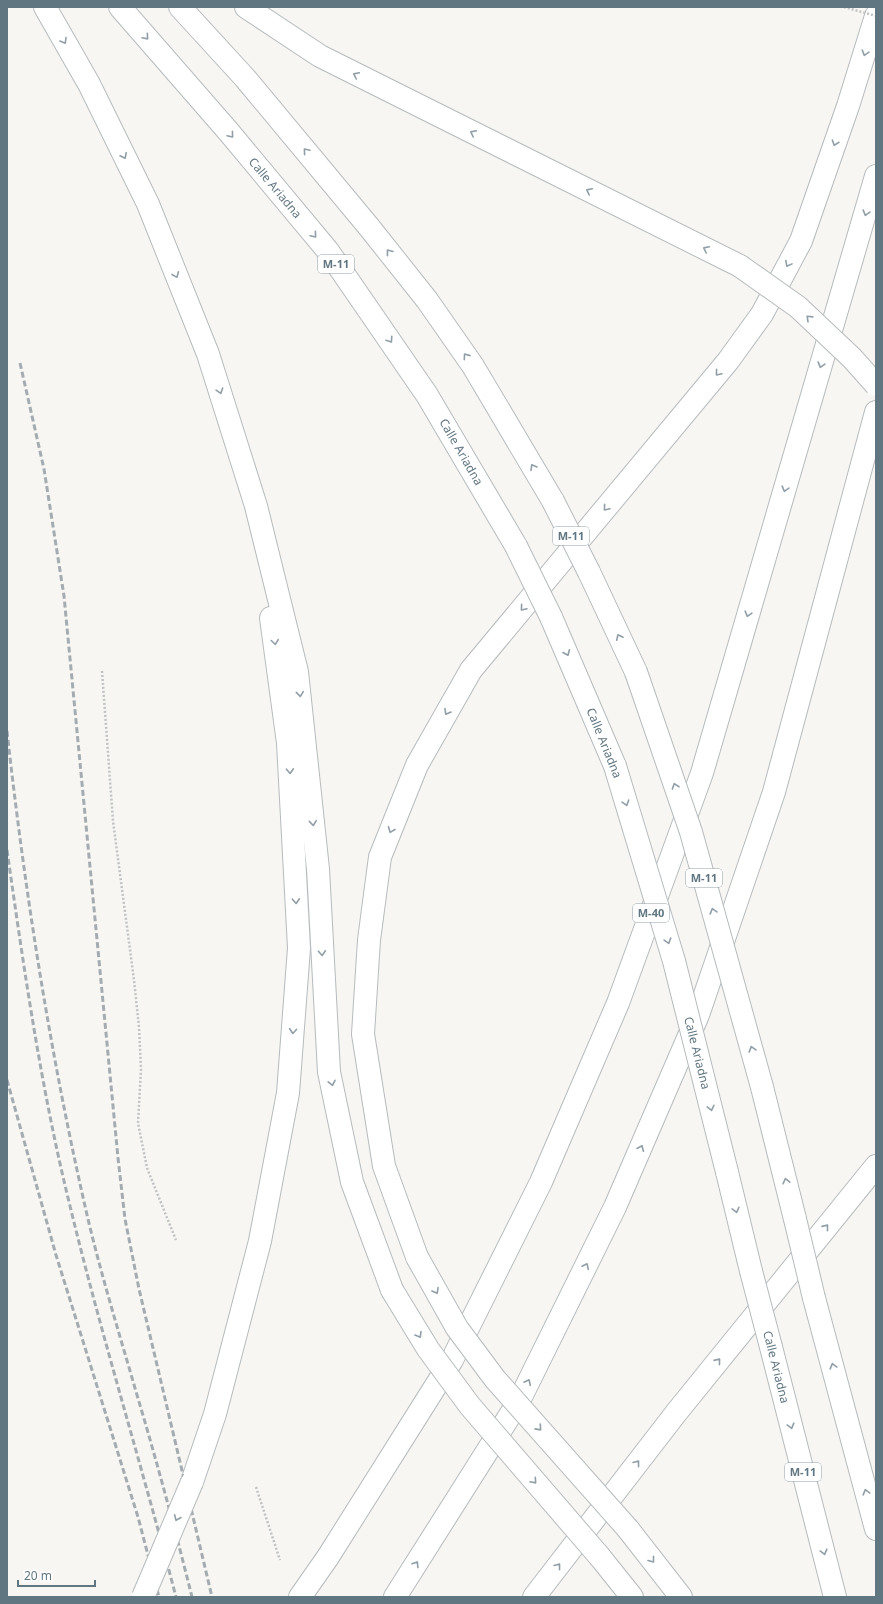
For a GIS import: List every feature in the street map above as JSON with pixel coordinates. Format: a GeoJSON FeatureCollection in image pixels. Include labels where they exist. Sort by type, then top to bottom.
{"type":"FeatureCollection","features":[{"type":"Feature","properties":{"kind":"highway"},"geometry":{"type":"LineString","coordinates":[[45,7],[89,84],[148,204],[208,354],[256,506],[297,672],[318,869],[329,1072],[352,1182],[392,1290],[428,1350],[470,1406],[600,1557],[632,1597]]}},
{"type":"Feature","properties":{"kind":"highway","name":"Calle Ariadna"},"geometry":{"type":"LineString","coordinates":[[120,7],[228,131],[328,251],[427,395],[516,546],[551,617],[614,766],[674,961],[751,1271],[835,1597]]}},
{"type":"Feature","properties":{"kind":"highway","name":"M-11"},"geometry":{"type":"LineString","coordinates":[[180,7],[245,78],[369,227],[427,300],[473,366],[553,501],[589,572],[636,672],[691,832],[762,1087],[814,1298],[876,1530]]}},
{"type":"Feature","properties":{"kind":"highway"},"geometry":{"type":"LineString","coordinates":[[246,7],[320,56],[740,266],[798,307],[852,358],[876,385]]}},
{"type":"Feature","properties":{"kind":"highway"},"geometry":{"type":"LineString","coordinates":[[681,1597],[628,1529],[495,1379],[457,1328],[417,1257],[384,1166],[362,1034],[369,940],[380,857],[417,765],[471,670],[728,361],[762,314],[801,241],[848,106],[876,16]]}},
{"type":"Feature","properties":{"kind":"highway","name":"M-40"},"geometry":{"type":"LineString","coordinates":[[300,1597],[328,1557],[452,1360],[541,1182],[618,1003],[702,773],[876,176]]}},
{"type":"Feature","properties":{"kind":"highway"},"geometry":{"type":"LineString","coordinates":[[395,1597],[519,1401],[615,1207],[698,1016],[774,792],[876,412]]}},
{"type":"Feature","properties":{"kind":"highway"},"geometry":{"type":"LineString","coordinates":[[143,1597],[192,1482],[215,1414],[260,1241],[288,1093],[299,948],[288,743],[256,506]]}},
{"type":"Feature","properties":{"kind":"highway"},"geometry":{"type":"LineString","coordinates":[[534,1597],[676,1413],[876,1166]]}},
{"type":"Feature","properties":{"kind":"path"},"geometry":{"type":"LineString","coordinates":[[844,7],[876,16]]}},
{"type":"Feature","properties":{"kind":"path"},"geometry":{"type":"LineString","coordinates":[[102,671],[113,821],[134,980],[138,1027],[141,1069],[138,1123],[147,1168],[176,1240]]}},
{"type":"Feature","properties":{"kind":"path"},"geometry":{"type":"LineString","coordinates":[[256,1487],[280,1560]]}},
{"type":"Feature","properties":{"kind":"railway"},"geometry":{"type":"LineString","coordinates":[[20,363],[44,469],[64,596],[125,1219],[139,1289],[212,1597]]}},
{"type":"Feature","properties":{"kind":"railway"},"geometry":{"type":"LineString","coordinates":[[7,731],[22,853],[40,976],[62,1098],[75,1159],[99,1263],[159,1470],[192,1597]]}},
{"type":"Feature","properties":{"kind":"railway"},"geometry":{"type":"LineString","coordinates":[[7,850],[34,1029],[50,1118],[82,1255],[176,1597]]}},
{"type":"Feature","properties":{"kind":"railway"},"geometry":{"type":"LineString","coordinates":[[7,1080],[56,1255],[138,1517],[159,1597]]}}]}
